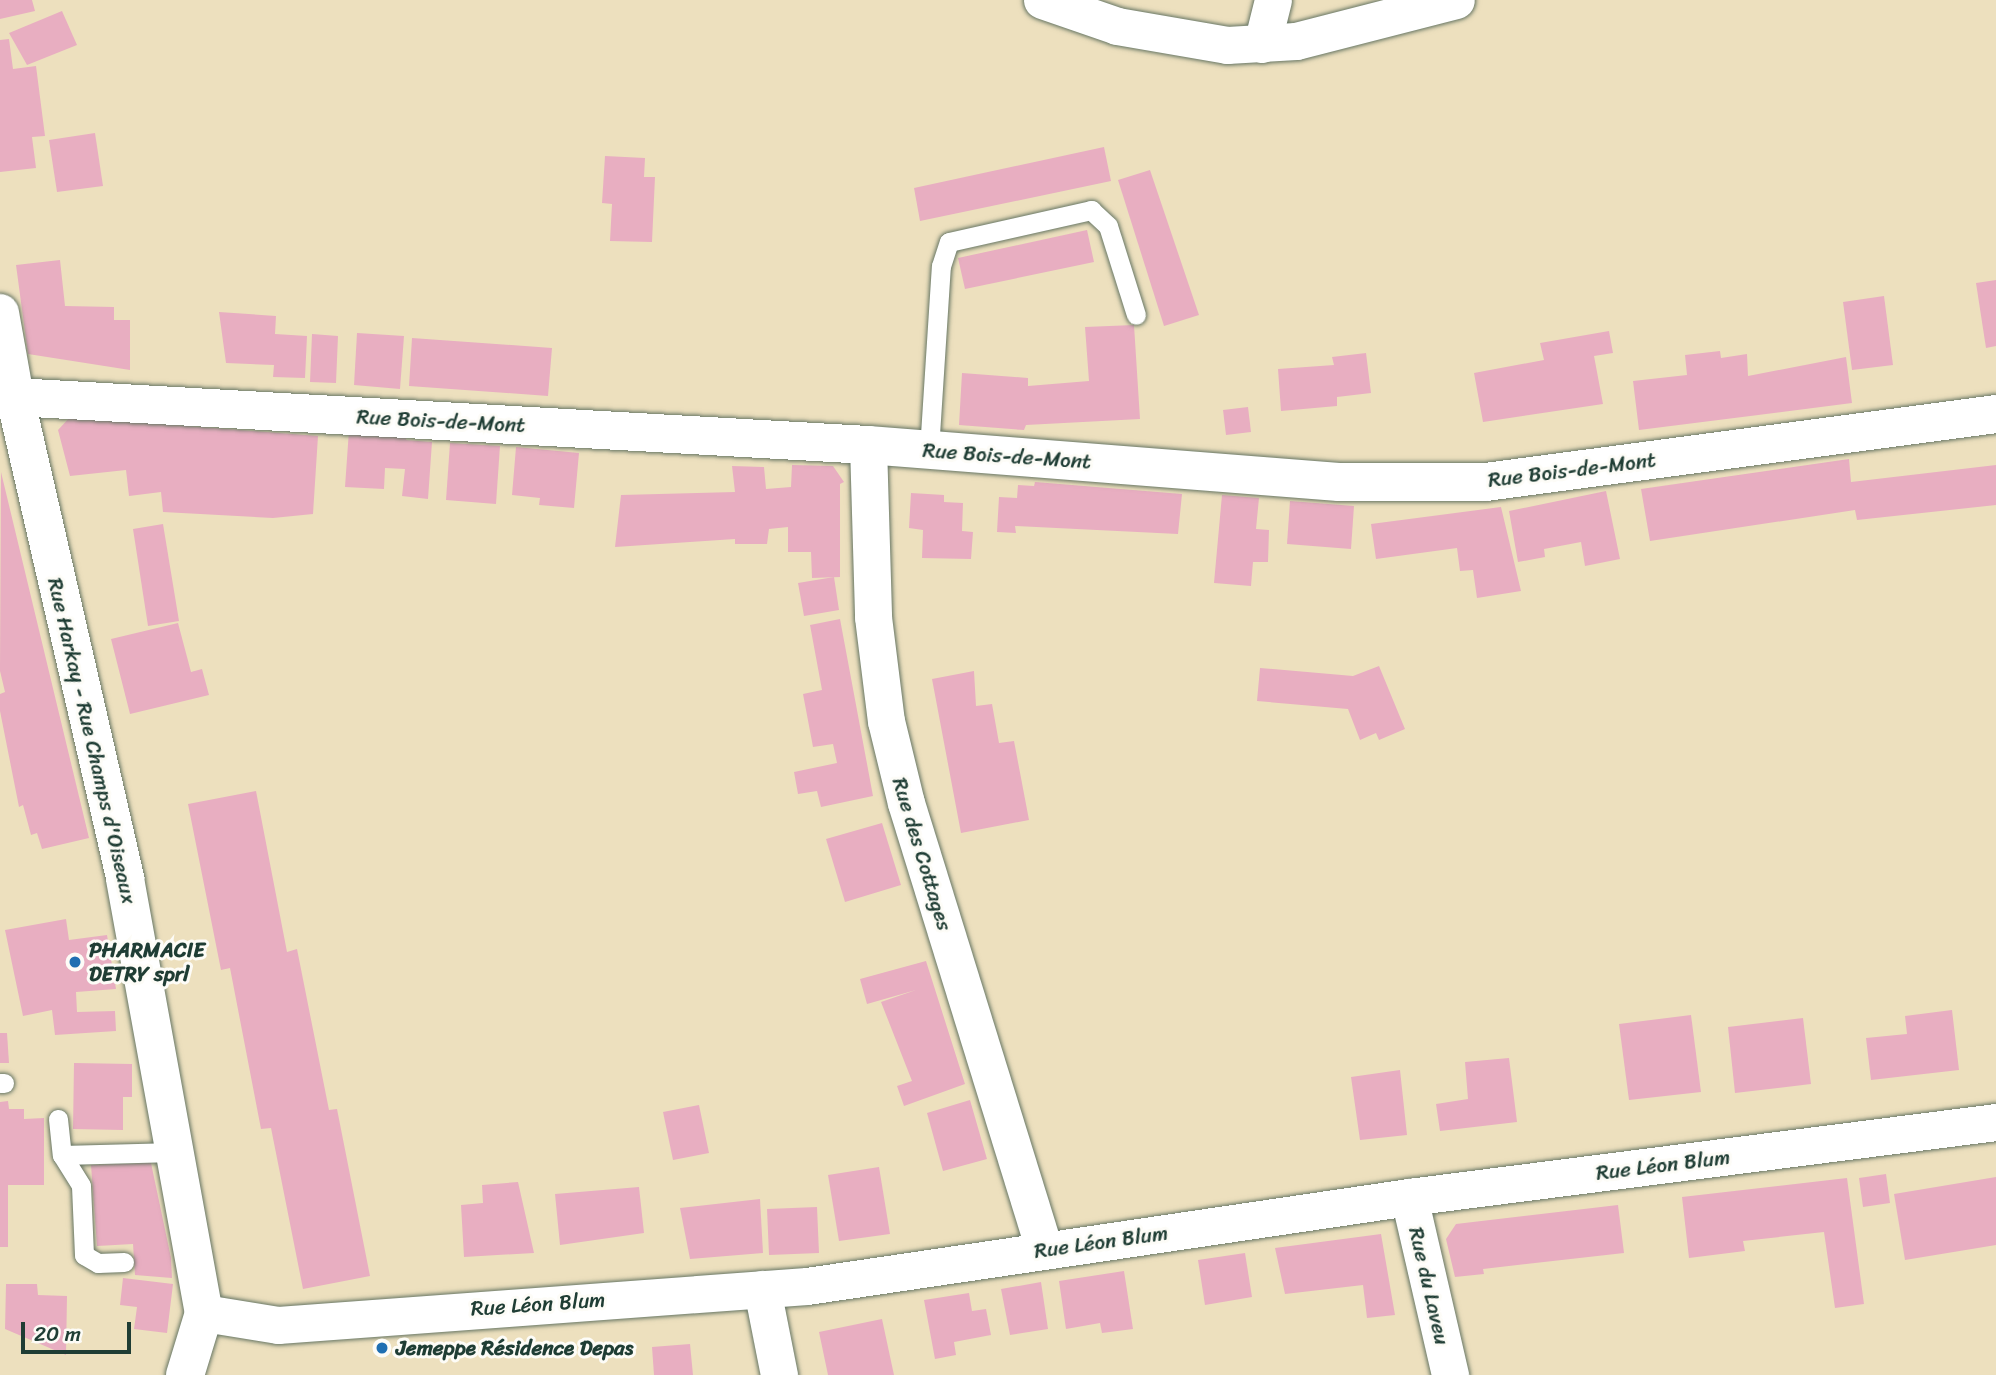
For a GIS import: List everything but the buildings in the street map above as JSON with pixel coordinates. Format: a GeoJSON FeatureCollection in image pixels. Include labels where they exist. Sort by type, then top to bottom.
{"type":"FeatureCollection","features":[{"type":"Feature","properties":{"kind":"street"},"geometry":{"type":"LineString","coordinates":[[1042,0],[1117,26],[1184,40],[1262,44],[1332,34],[1384,9],[1456,0]]}},
{"type":"Feature","properties":{"kind":"street"},"geometry":{"type":"LineString","coordinates":[[1262,44],[1273,0]]}},
{"type":"Feature","properties":{"kind":"street","name":"Rue Harkay - Rue Champs d'Oiseaux"},"geometry":{"type":"LineString","coordinates":[[0,313],[12,417],[125,879],[204,1313],[185,1375]]}},
{"type":"Feature","properties":{"kind":"street","name":"Rue Bois-de-Mont"},"geometry":{"type":"LineString","coordinates":[[12,417],[868,445],[1339,482],[1486,482],[1996,414]]}},
{"type":"Feature","properties":{"kind":"street","name":"Rue des Cottages"},"geometry":{"type":"LineString","coordinates":[[868,445],[873,617],[886,720],[906,803],[1044,1250]]}},
{"type":"Feature","properties":{"kind":"street","name":"Rue Léon Blum"},"geometry":{"type":"LineString","coordinates":[[204,1313],[278,1325],[762,1289],[856,1279],[1409,1197],[1996,1122]]}},
{"type":"Feature","properties":{"kind":"street","name":"Rue du Laveu"},"geometry":{"type":"LineString","coordinates":[[1409,1197],[1450,1375]]}},
{"type":"Feature","properties":{"kind":"street"},"geometry":{"type":"LineString","coordinates":[[762,1289],[779,1375]]}},
{"type":"Feature","properties":{"kind":"lane"},"geometry":{"type":"LineString","coordinates":[[929,450],[941,266],[949,242],[1091,210],[1108,226],[1136,314]]}},
{"type":"Feature","properties":{"kind":"lane"},"geometry":{"type":"LineString","coordinates":[[58,1119],[62,1155],[81,1186],[84,1255],[98,1263],[124,1262]]}},
{"type":"Feature","properties":{"kind":"lane"},"geometry":{"type":"LineString","coordinates":[[62,1155],[175,1152]]}},
{"type":"Feature","properties":{"kind":"place","name":"PHARMACIE DETRY sprl"},"geometry":{"type":"Point","coordinates":[75,962]}},
{"type":"Feature","properties":{"kind":"place","name":"Jemeppe Résidence Depas"},"geometry":{"type":"Point","coordinates":[382,1348]}}]}
